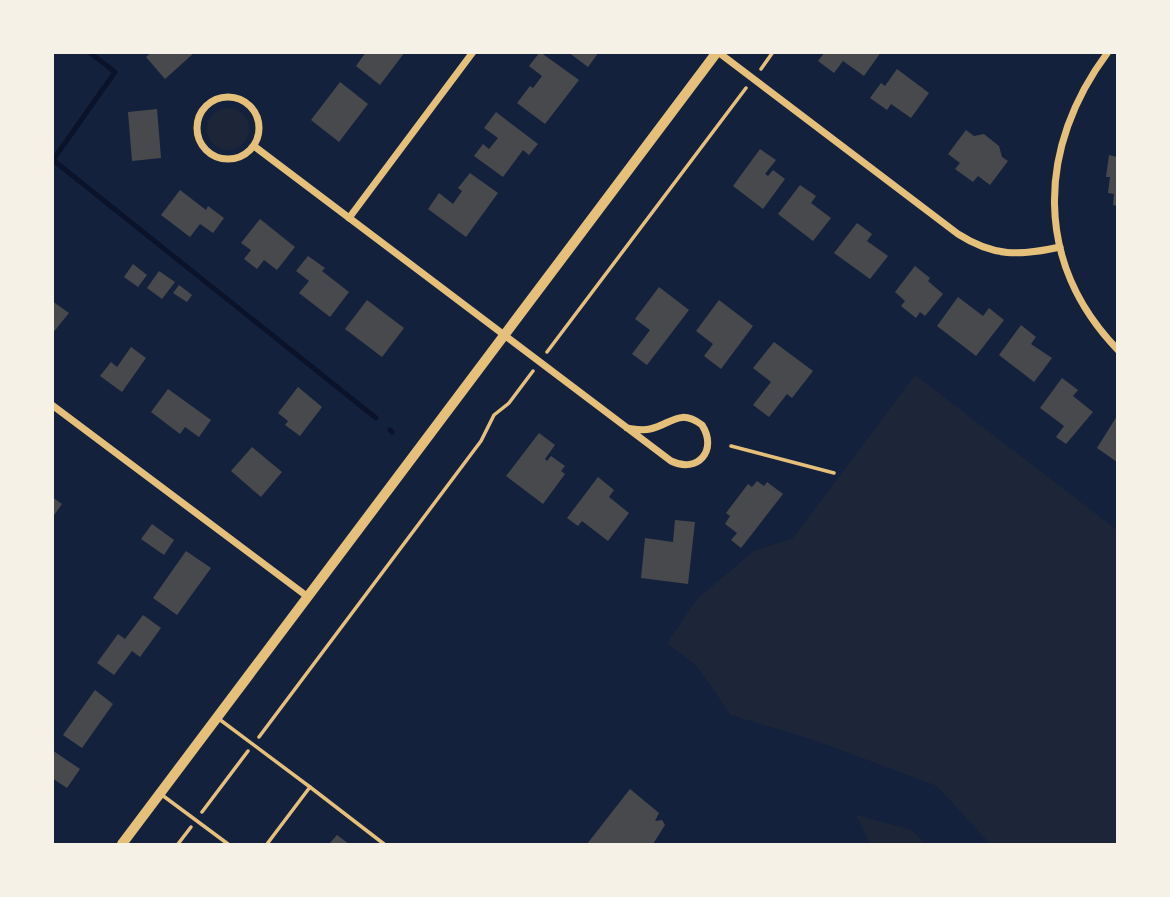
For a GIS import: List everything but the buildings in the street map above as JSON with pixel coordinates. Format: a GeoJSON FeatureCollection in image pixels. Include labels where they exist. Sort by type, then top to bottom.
{"type":"FeatureCollection","features":[{"type":"Feature","properties":{"kind":"main road"},"geometry":{"type":"LineString","coordinates":[[122,845],[718,52]]}},
{"type":"Feature","properties":{"kind":"street"},"geometry":{"type":"LineString","coordinates":[[349,218],[473,52]]}},
{"type":"Feature","properties":{"kind":"street"},"geometry":{"type":"LineString","coordinates":[[718,52],[976,246],[1008,253],[1060,247]]}},
{"type":"Feature","properties":{"kind":"street"},"geometry":{"type":"LineString","coordinates":[[1108,52],[1087,83],[1065,130],[1054,196],[1060,247],[1065,265],[1097,327],[1118,350]]}},
{"type":"Feature","properties":{"kind":"street"},"geometry":{"type":"LineString","coordinates":[[224,97],[244,101],[251,107],[259,126],[254,146],[237,158],[227,159],[208,152],[201,144],[197,124],[206,106],[224,97]]}},
{"type":"Feature","properties":{"kind":"street"},"geometry":{"type":"LineString","coordinates":[[254,146],[656,451],[678,464],[688,465],[697,462],[708,448],[709,440],[702,425],[686,416],[646,430],[627,428]]}},
{"type":"Feature","properties":{"kind":"street"},"geometry":{"type":"LineString","coordinates":[[52,405],[308,597]]}},
{"type":"Feature","properties":{"kind":"lane"},"geometry":{"type":"LineString","coordinates":[[217,718],[384,845]]}},
{"type":"Feature","properties":{"kind":"lane"},"geometry":{"type":"LineString","coordinates":[[267,845],[310,787]]}},
{"type":"Feature","properties":{"kind":"lane"},"geometry":{"type":"LineString","coordinates":[[160,794],[228,845]]}},
{"type":"Feature","properties":{"kind":"path"},"geometry":{"type":"LineString","coordinates":[[761,69],[773,52]]}},
{"type":"Feature","properties":{"kind":"path"},"geometry":{"type":"LineString","coordinates":[[547,352],[747,88]]}},
{"type":"Feature","properties":{"kind":"path"},"geometry":{"type":"LineString","coordinates":[[177,845],[481,441],[495,415],[509,403],[533,371]]}},
{"type":"Feature","properties":{"kind":"path"},"geometry":{"type":"LineString","coordinates":[[731,446],[834,473]]}},
{"type":"Feature","properties":{"kind":"shaded area"},"geometry":{"type":"Polygon","coordinates":[[[228,108],[243,114],[249,129],[243,144],[228,150],[213,144],[207,129],[213,114],[228,108]]]}},
{"type":"Feature","properties":{"kind":"shaded area"},"geometry":{"type":"Polygon","coordinates":[[[915,375],[1117,530],[1117,844],[990,844],[937,786],[814,740],[731,715],[697,666],[667,643],[698,598],[754,551],[793,538],[915,375]]]}},
{"type":"Feature","properties":{"kind":"shaded area"},"geometry":{"type":"Polygon","coordinates":[[[856,815],[912,830],[925,844],[870,844],[856,815]]]}},
{"type":"Feature","properties":{"kind":"waterway"},"geometry":{"type":"LineString","coordinates":[[89,52],[115,72],[53,160],[376,418]]}}]}
